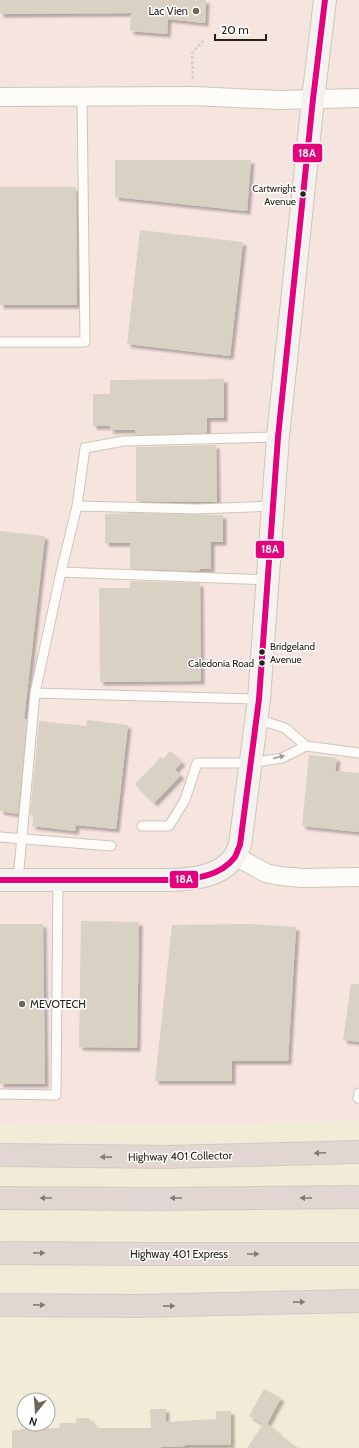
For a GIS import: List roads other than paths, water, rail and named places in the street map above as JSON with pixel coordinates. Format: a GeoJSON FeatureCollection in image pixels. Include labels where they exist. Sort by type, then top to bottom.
{"type":"FeatureCollection","features":[{"type":"Feature","properties":{"kind":"highway","name":"Highway 401 Collector"},"geometry":{"type":"LineString","coordinates":[[0,1155],[165,1158],[359,1152]]}},
{"type":"Feature","properties":{"kind":"highway"},"geometry":{"type":"LineString","coordinates":[[0,1198],[165,1199],[359,1197]]}},
{"type":"Feature","properties":{"kind":"highway","name":"Highway 401 Express"},"geometry":{"type":"LineString","coordinates":[[0,1253],[359,1254]]}},
{"type":"Feature","properties":{"kind":"highway"},"geometry":{"type":"LineString","coordinates":[[0,1305],[136,1306],[359,1301]]}},
{"type":"Feature","properties":{"kind":"street"},"geometry":{"type":"LineString","coordinates":[[9,880],[190,879],[209,875],[222,869],[235,856],[240,845],[258,709],[278,437],[313,99],[325,0]]}},
{"type":"Feature","properties":{"kind":"street"},"geometry":{"type":"LineString","coordinates":[[0,97],[193,96],[279,100],[359,98]]}},
{"type":"Feature","properties":{"kind":"street"},"geometry":{"type":"LineString","coordinates":[[235,856],[266,872],[280,876],[302,878],[359,877]]}},
{"type":"Feature","properties":{"kind":"lane"},"geometry":{"type":"LineString","coordinates":[[0,342],[85,342],[82,96]]}},
{"type":"Feature","properties":{"kind":"lane"},"geometry":{"type":"LineString","coordinates":[[9,880],[22,839],[35,693],[77,506],[85,448],[124,441],[278,437]]}},
{"type":"Feature","properties":{"kind":"lane"},"geometry":{"type":"LineString","coordinates":[[77,506],[197,509],[273,506]]}},
{"type":"Feature","properties":{"kind":"lane"},"geometry":{"type":"LineString","coordinates":[[61,572],[268,580]]}},
{"type":"Feature","properties":{"kind":"lane"},"geometry":{"type":"LineString","coordinates":[[35,693],[258,709],[285,728],[306,746],[359,753]]}},
{"type":"Feature","properties":{"kind":"lane"},"geometry":{"type":"LineString","coordinates":[[142,826],[169,826],[186,800],[197,763],[251,762],[282,758],[306,746]]}},
{"type":"Feature","properties":{"kind":"lane"},"geometry":{"type":"LineString","coordinates":[[0,837],[111,846]]}},
{"type":"Feature","properties":{"kind":"lane"},"geometry":{"type":"LineString","coordinates":[[0,1094],[56,1095],[58,879]]}},
{"type":"Feature","properties":{"kind":"place","name":"Lac Vien"},"geometry":{"type":"Point","coordinates":[196,11]}},
{"type":"Feature","properties":{"kind":"place","name":"Cartwright Avenue"},"geometry":{"type":"Point","coordinates":[303,194]}},
{"type":"Feature","properties":{"kind":"place","name":"Bridgeland Avenue"},"geometry":{"type":"Point","coordinates":[262,652]}},
{"type":"Feature","properties":{"kind":"place","name":"Caledonia Road"},"geometry":{"type":"Point","coordinates":[262,663]}},
{"type":"Feature","properties":{"kind":"place","name":"MEVOTECH"},"geometry":{"type":"Point","coordinates":[22,1004]}}]}
